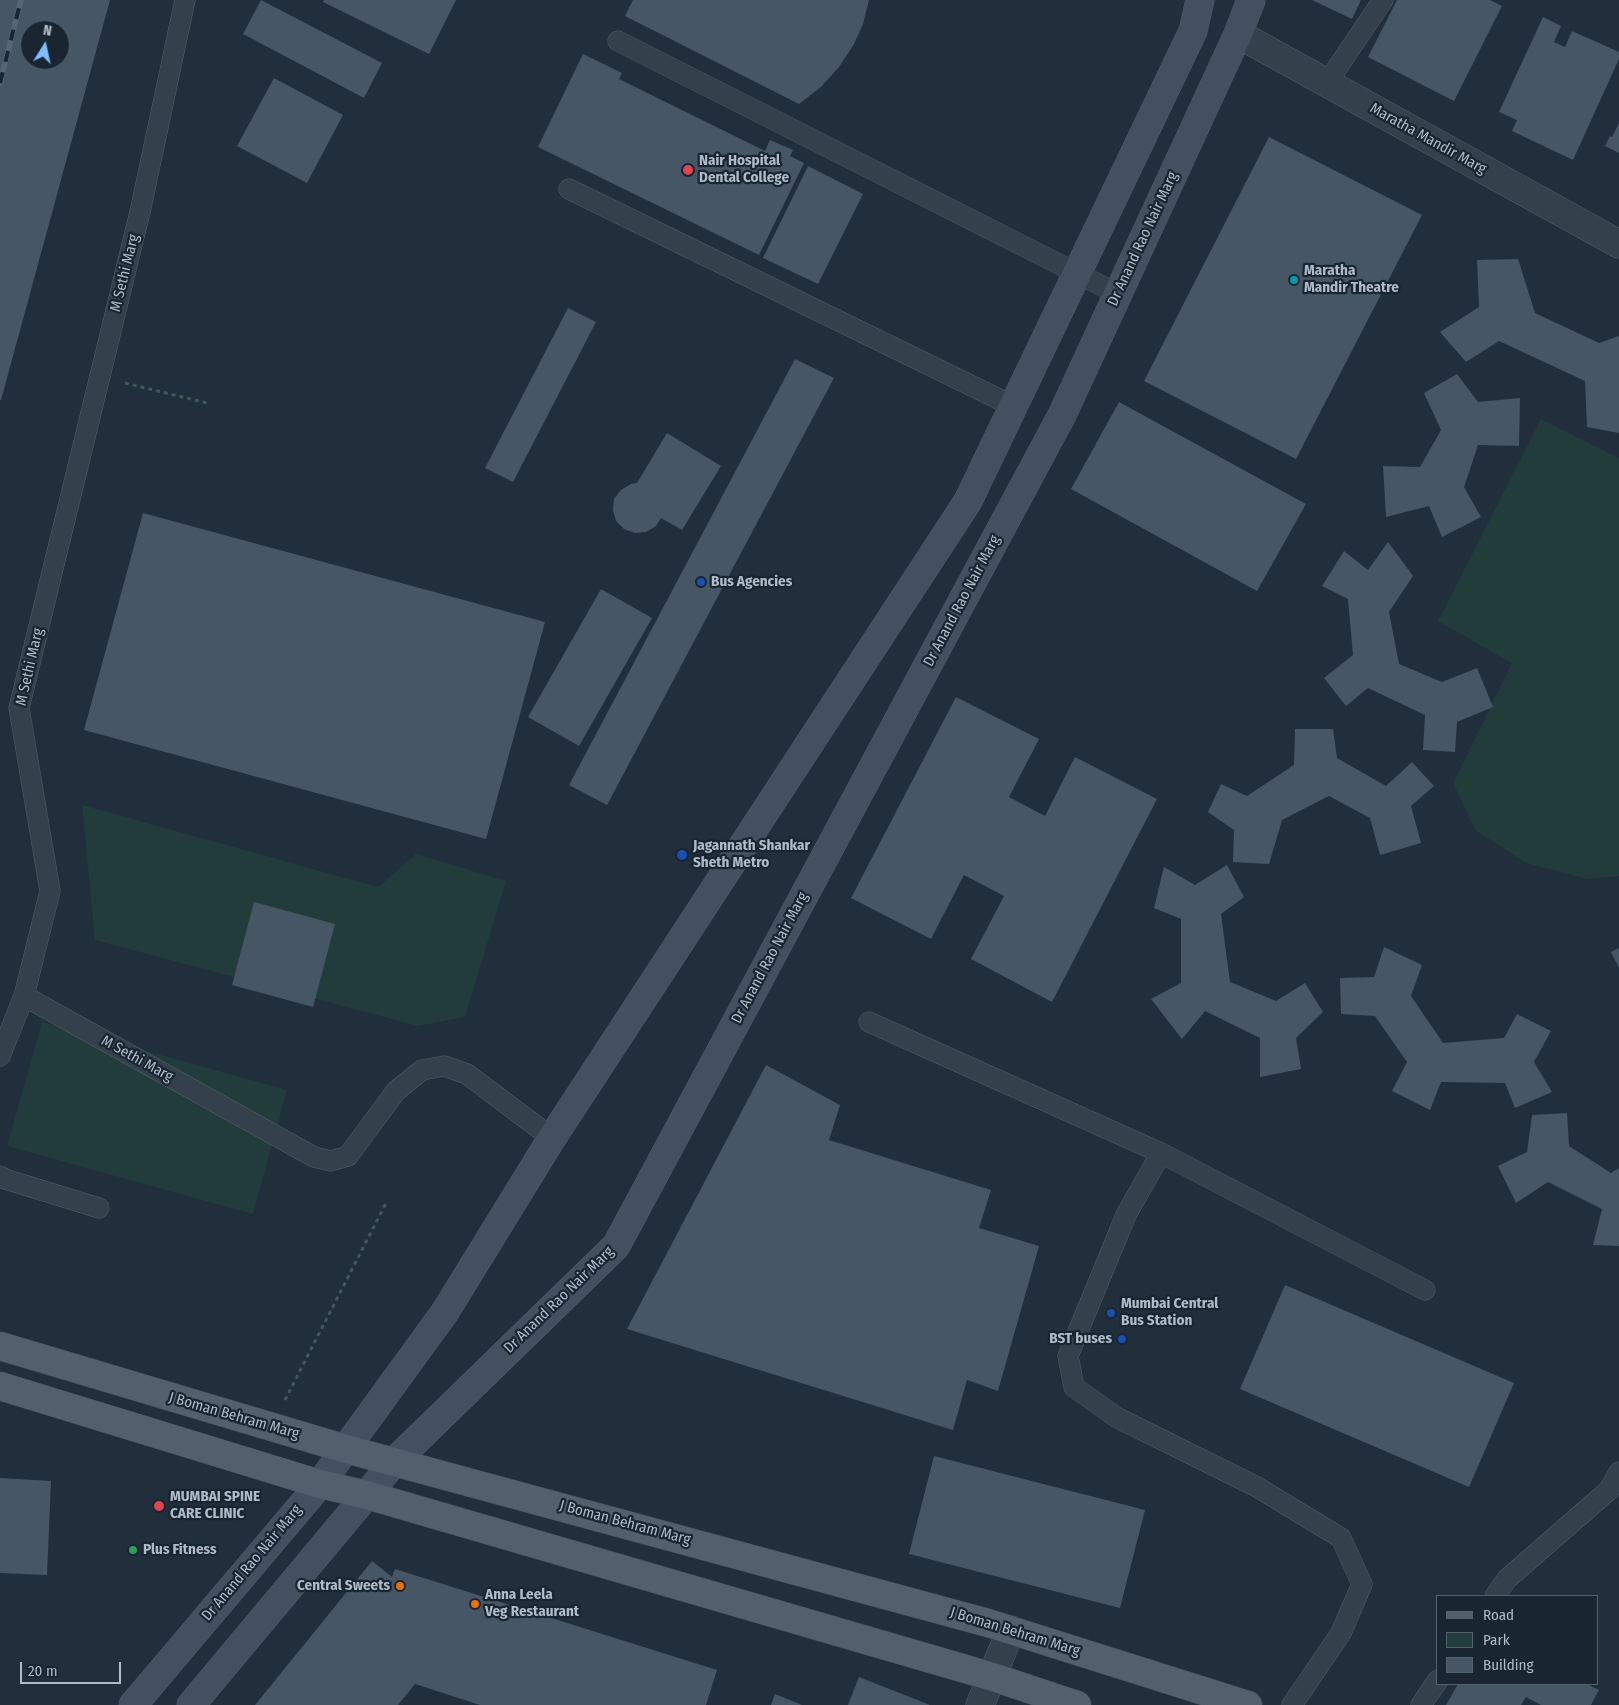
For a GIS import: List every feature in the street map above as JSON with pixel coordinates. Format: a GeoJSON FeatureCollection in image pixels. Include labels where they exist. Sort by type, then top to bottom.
{"type":"FeatureCollection","features":[{"type":"Feature","properties":{"kind":"main road","name":"Dr Anand Rao Nair Marg"},"geometry":{"type":"LineString","coordinates":[[133,1705],[320,1484],[445,1312],[552,1138],[968,501],[1193,31],[1200,0]]}},
{"type":"Feature","properties":{"kind":"main road","name":"Dr Anand Rao Nair Marg"},"geometry":{"type":"LineString","coordinates":[[191,1705],[395,1461],[616,1246],[1062,415],[1238,34],[1251,0]]}},
{"type":"Feature","properties":{"kind":"main road","name":"J Boman Behram Marg"},"geometry":{"type":"LineString","coordinates":[[0,1346],[346,1449],[1011,1630],[1248,1705]]}},
{"type":"Feature","properties":{"kind":"main road"},"geometry":{"type":"LineString","coordinates":[[0,1386],[320,1484],[367,1495],[993,1678],[1077,1705]]}},
{"type":"Feature","properties":{"kind":"street","name":"Maratha Mandir Marg"},"geometry":{"type":"LineString","coordinates":[[1238,34],[1619,244]]}},
{"type":"Feature","properties":{"kind":"street"},"geometry":{"type":"LineString","coordinates":[[980,1705],[993,1678],[1011,1630]]}},
{"type":"Feature","properties":{"kind":"lane","name":"M Sethi Marg"},"geometry":{"type":"LineString","coordinates":[[185,0],[140,212],[20,708],[50,891],[24,996],[314,1157],[331,1162],[348,1156],[396,1091],[422,1070],[444,1066],[467,1074],[552,1138]]}},
{"type":"Feature","properties":{"kind":"lane"},"geometry":{"type":"LineString","coordinates":[[1327,83],[1382,0]]}},
{"type":"Feature","properties":{"kind":"lane"},"geometry":{"type":"LineString","coordinates":[[618,42],[1118,294]]}},
{"type":"Feature","properties":{"kind":"lane"},"geometry":{"type":"LineString","coordinates":[[569,189],[1013,406]]}},
{"type":"Feature","properties":{"kind":"lane"},"geometry":{"type":"LineString","coordinates":[[0,1056],[24,996]]}},
{"type":"Feature","properties":{"kind":"lane"},"geometry":{"type":"LineString","coordinates":[[870,1022],[1161,1153],[1424,1290]]}},
{"type":"Feature","properties":{"kind":"lane"},"geometry":{"type":"LineString","coordinates":[[1161,1153],[1126,1216],[1068,1356],[1074,1387],[1116,1417],[1257,1487],[1341,1538],[1362,1584],[1341,1633],[1292,1705]]}},
{"type":"Feature","properties":{"kind":"lane"},"geometry":{"type":"LineString","coordinates":[[0,1176],[99,1208]]}},
{"type":"Feature","properties":{"kind":"lane"},"geometry":{"type":"LineString","coordinates":[[1496,1595],[1507,1579],[1609,1490],[1619,1472]]}},
{"type":"Feature","properties":{"kind":"lane"},"geometry":{"type":"LineString","coordinates":[[1421,1705],[1436,1683]]}},
{"type":"Feature","properties":{"kind":"path"},"geometry":{"type":"LineString","coordinates":[[100,377],[207,402]]}},
{"type":"Feature","properties":{"kind":"path"},"geometry":{"type":"LineString","coordinates":[[282,1406],[386,1203]]}},
{"type":"Feature","properties":{"kind":"green space"},"geometry":{"type":"Polygon","coordinates":[[[1541,419],[1619,458],[1619,876],[1588,879],[1526,863],[1475,830],[1453,783],[1512,663],[1438,621],[1541,419]]]}},
{"type":"Feature","properties":{"kind":"green space"},"geometry":{"type":"Polygon","coordinates":[[[82,805],[378,887],[416,854],[506,881],[465,1017],[418,1026],[95,940],[82,805]]]}},
{"type":"Feature","properties":{"kind":"green space"},"geometry":{"type":"Polygon","coordinates":[[[42,1022],[287,1090],[253,1214],[7,1146],[42,1022]]]}},
{"type":"Feature","properties":{"kind":"building"},"geometry":{"type":"Polygon","coordinates":[[[0,0],[110,0],[1,400],[0,0]]]}},
{"type":"Feature","properties":{"kind":"building"},"geometry":{"type":"Polygon","coordinates":[[[261,0],[382,63],[364,98],[243,34],[261,0]]]}},
{"type":"Feature","properties":{"kind":"building"},"geometry":{"type":"Polygon","coordinates":[[[324,0],[456,0],[429,54],[323,2],[324,0]]]}},
{"type":"Feature","properties":{"kind":"building"},"geometry":{"type":"Polygon","coordinates":[[[633,0],[869,0],[863,24],[854,44],[839,67],[821,87],[799,104],[625,16],[633,0]]]}},
{"type":"Feature","properties":{"kind":"building"},"geometry":{"type":"Polygon","coordinates":[[[1312,0],[1361,0],[1352,19],[1312,0]]]}},
{"type":"Feature","properties":{"kind":"building"},"geometry":{"type":"Polygon","coordinates":[[[1397,0],[1490,0],[1502,6],[1454,101],[1368,57],[1397,0]]]}},
{"type":"Feature","properties":{"kind":"building"},"geometry":{"type":"Polygon","coordinates":[[[1543,17],[1561,26],[1554,42],[1565,47],[1572,31],[1619,52],[1619,59],[1573,160],[1512,131],[1517,120],[1499,112],[1543,17]]]}},
{"type":"Feature","properties":{"kind":"building"},"geometry":{"type":"Polygon","coordinates":[[[583,54],[622,73],[619,79],[765,151],[770,140],[793,150],[790,156],[804,163],[759,255],[538,147],[583,54]]]}},
{"type":"Feature","properties":{"kind":"building"},"geometry":{"type":"Polygon","coordinates":[[[274,78],[343,115],[307,183],[237,146],[274,78]]]}},
{"type":"Feature","properties":{"kind":"building"},"geometry":{"type":"Polygon","coordinates":[[[1619,123],[1619,153],[1605,146],[1619,123]]]}},
{"type":"Feature","properties":{"kind":"building"},"geometry":{"type":"Polygon","coordinates":[[[1269,137],[1422,215],[1296,459],[1144,381],[1269,137]]]}},
{"type":"Feature","properties":{"kind":"building"},"geometry":{"type":"Polygon","coordinates":[[[808,166],[863,194],[818,284],[763,258],[808,166]]]}},
{"type":"Feature","properties":{"kind":"building"},"geometry":{"type":"Polygon","coordinates":[[[1518,259],[1535,313],[1599,343],[1619,336],[1619,433],[1587,427],[1585,381],[1499,341],[1466,362],[1440,332],[1479,307],[1477,260],[1518,259]]]}},
{"type":"Feature","properties":{"kind":"building"},"geometry":{"type":"Polygon","coordinates":[[[568,308],[596,322],[513,482],[485,468],[568,308]]]}},
{"type":"Feature","properties":{"kind":"building","name":"Bus Agencies"},"geometry":{"type":"Polygon","coordinates":[[[795,359],[834,378],[607,805],[569,785],[795,359]]]}},
{"type":"Feature","properties":{"kind":"building"},"geometry":{"type":"Polygon","coordinates":[[[1457,374],[1478,402],[1520,398],[1519,446],[1478,445],[1464,487],[1481,517],[1442,537],[1429,506],[1386,517],[1383,466],[1420,467],[1441,430],[1424,393],[1457,374]]]}},
{"type":"Feature","properties":{"kind":"building"},"geometry":{"type":"Polygon","coordinates":[[[1119,402],[1306,504],[1257,591],[1071,489],[1119,402]]]}},
{"type":"Feature","properties":{"kind":"building"},"geometry":{"type":"Polygon","coordinates":[[[667,433],[721,466],[682,530],[661,518],[656,526],[646,532],[635,533],[624,529],[616,521],[613,510],[614,499],[621,490],[637,483],[667,433]]]}},
{"type":"Feature","properties":{"kind":"building"},"geometry":{"type":"Polygon","coordinates":[[[143,513],[545,622],[486,839],[84,730],[143,513]]]}},
{"type":"Feature","properties":{"kind":"building"},"geometry":{"type":"Polygon","coordinates":[[[1388,542],[1413,576],[1389,612],[1399,664],[1442,682],[1477,668],[1493,707],[1457,722],[1455,752],[1423,750],[1425,715],[1368,688],[1346,706],[1324,678],[1353,655],[1348,599],[1322,586],[1344,551],[1368,570],[1388,542]]]}},
{"type":"Feature","properties":{"kind":"building"},"geometry":{"type":"Polygon","coordinates":[[[601,589],[652,618],[579,746],[528,717],[601,589]]]}},
{"type":"Feature","properties":{"kind":"building"},"geometry":{"type":"Polygon","coordinates":[[[956,697],[1039,739],[1009,797],[1045,816],[1075,757],[1157,799],[1052,1002],[971,959],[1004,896],[964,875],[931,939],[851,898],[956,697]]]}},
{"type":"Feature","properties":{"kind":"building"},"geometry":{"type":"Polygon","coordinates":[[[1295,729],[1333,729],[1337,758],[1386,786],[1412,762],[1434,786],[1411,806],[1421,843],[1380,855],[1370,818],[1329,796],[1282,820],[1269,864],[1233,862],[1234,830],[1208,812],[1221,784],[1247,796],[1294,765],[1295,729]]]}},
{"type":"Feature","properties":{"kind":"building"},"geometry":{"type":"Polygon","coordinates":[[[1227,865],[1244,897],[1221,914],[1230,982],[1276,1001],[1305,983],[1323,1012],[1296,1038],[1301,1069],[1260,1077],[1260,1038],[1205,1011],[1182,1039],[1151,999],[1181,983],[1181,919],[1154,908],[1164,867],[1195,885],[1227,865]]]}},
{"type":"Feature","properties":{"kind":"building"},"geometry":{"type":"Polygon","coordinates":[[[254,902],[335,924],[313,1007],[232,985],[254,902]]]}},
{"type":"Feature","properties":{"kind":"building"},"geometry":{"type":"Polygon","coordinates":[[[1384,947],[1422,965],[1411,996],[1443,1043],[1504,1038],[1517,1014],[1551,1031],[1534,1062],[1552,1092],[1515,1108],[1505,1083],[1441,1082],[1430,1110],[1392,1091],[1407,1062],[1375,1016],[1341,1014],[1340,978],[1374,977],[1384,947]]]}},
{"type":"Feature","properties":{"kind":"building"},"geometry":{"type":"Polygon","coordinates":[[[1619,948],[1619,968],[1611,952],[1619,948]]]}},
{"type":"Feature","properties":{"kind":"building"},"geometry":{"type":"Polygon","coordinates":[[[766,1065],[840,1105],[829,1140],[991,1190],[979,1228],[1039,1246],[998,1391],[967,1380],[953,1430],[627,1329],[766,1065]]]}},
{"type":"Feature","properties":{"kind":"building"},"geometry":{"type":"Polygon","coordinates":[[[1567,1113],[1569,1146],[1611,1173],[1619,1168],[1619,1246],[1593,1245],[1602,1209],[1548,1182],[1516,1203],[1498,1166],[1527,1152],[1532,1115],[1567,1113]]]}},
{"type":"Feature","properties":{"kind":"building"},"geometry":{"type":"Polygon","coordinates":[[[1285,1285],[1514,1383],[1469,1487],[1240,1389],[1285,1285]]]}},
{"type":"Feature","properties":{"kind":"building"},"geometry":{"type":"Polygon","coordinates":[[[934,1456],[1145,1510],[1120,1608],[909,1554],[934,1456]]]}},
{"type":"Feature","properties":{"kind":"building"},"geometry":{"type":"Polygon","coordinates":[[[0,1478],[51,1481],[47,1575],[0,1573],[0,1478]]]}},
{"type":"Feature","properties":{"kind":"building"},"geometry":{"type":"Polygon","coordinates":[[[372,1561],[392,1577],[395,1569],[717,1670],[706,1705],[480,1705],[415,1684],[398,1705],[255,1705],[372,1561]]]}},
{"type":"Feature","properties":{"kind":"building"},"geometry":{"type":"Polygon","coordinates":[[[859,1677],[930,1705],[848,1705],[859,1677]]]}},
{"type":"Feature","properties":{"kind":"building"},"geometry":{"type":"Polygon","coordinates":[[[1457,1685],[1589,1685],[1599,1690],[1591,1705],[1541,1705],[1526,1697],[1521,1705],[1446,1705],[1457,1685]]]}},
{"type":"Feature","properties":{"kind":"building"},"geometry":{"type":"Polygon","coordinates":[[[775,1694],[802,1705],[771,1705],[775,1694]]]}},
{"type":"Feature","properties":{"kind":"railway"},"geometry":{"type":"LineString","coordinates":[[0,83],[21,0]]}},
{"type":"Feature","properties":{"kind":"place","name":"Nair Hospital Dental College"},"geometry":{"type":"Point","coordinates":[688,170]}},
{"type":"Feature","properties":{"kind":"place","name":"Maratha Mandir Theatre"},"geometry":{"type":"Point","coordinates":[1294,280]}},
{"type":"Feature","properties":{"kind":"place","name":"Bus Agencies"},"geometry":{"type":"Point","coordinates":[701,582]}},
{"type":"Feature","properties":{"kind":"place","name":"Jagannath Shankar Sheth Metro"},"geometry":{"type":"Point","coordinates":[682,855]}},
{"type":"Feature","properties":{"kind":"place","name":"Mumbai Central Bus Station"},"geometry":{"type":"Point","coordinates":[1111,1313]}},
{"type":"Feature","properties":{"kind":"place","name":"BST buses"},"geometry":{"type":"Point","coordinates":[1122,1339]}},
{"type":"Feature","properties":{"kind":"place","name":"MUMBAI SPINE CARE CLINIC"},"geometry":{"type":"Point","coordinates":[159,1506]}},
{"type":"Feature","properties":{"kind":"place","name":"Plus Fitness"},"geometry":{"type":"Point","coordinates":[133,1550]}},
{"type":"Feature","properties":{"kind":"place","name":"Central Sweets"},"geometry":{"type":"Point","coordinates":[400,1586]}},
{"type":"Feature","properties":{"kind":"place","name":"Anna Leela Veg Restaurant"},"geometry":{"type":"Point","coordinates":[475,1604]}}]}
